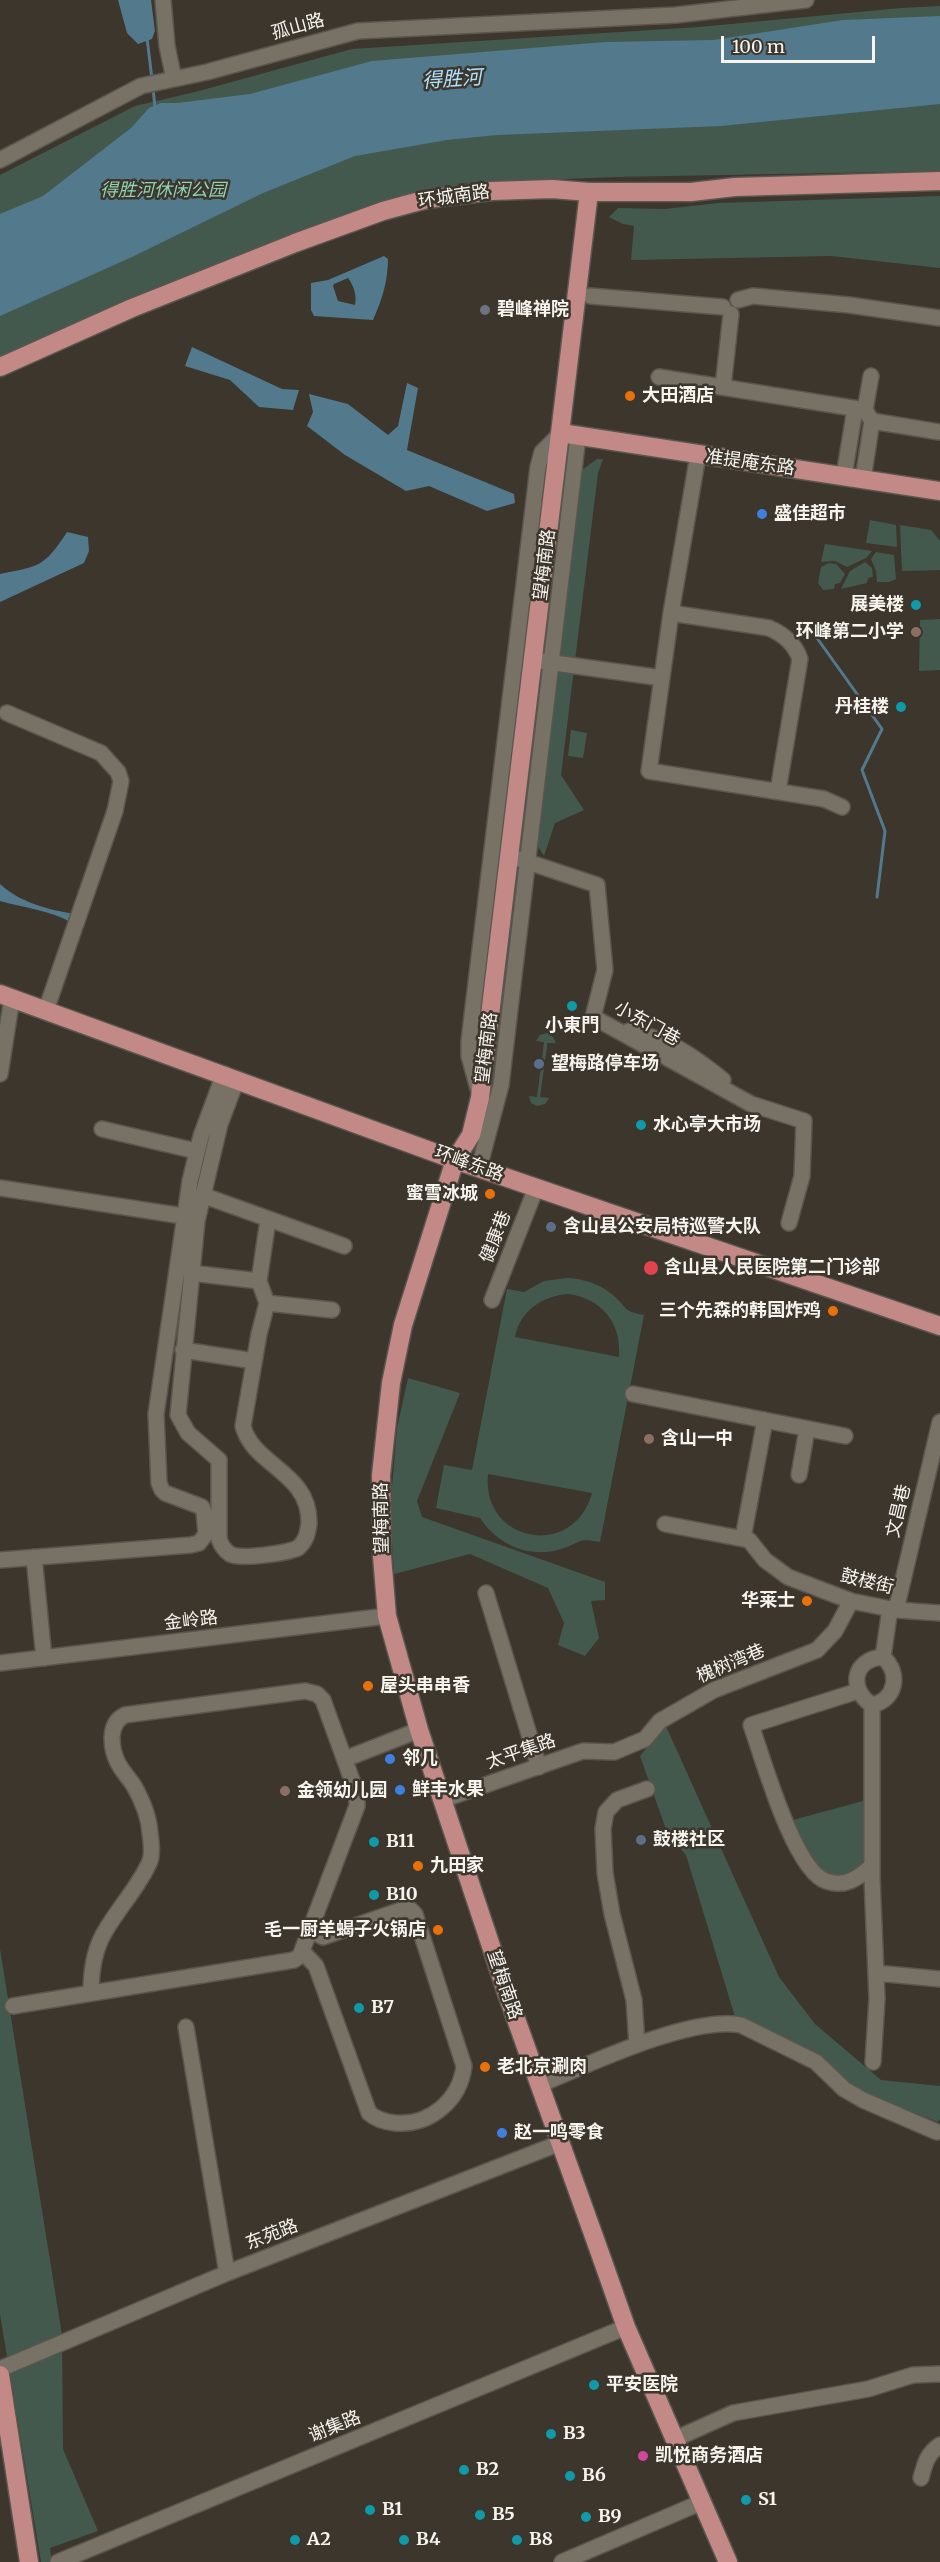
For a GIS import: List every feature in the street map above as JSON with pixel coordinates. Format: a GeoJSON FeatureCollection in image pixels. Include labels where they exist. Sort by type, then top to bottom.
{"type":"FeatureCollection","features":[{"type":"Feature","properties":{"kind":"main road","name":"环城南路"},"geometry":{"type":"LineString","coordinates":[[0,367],[132,308],[295,243],[383,211],[457,194],[552,189],[589,192],[691,192],[735,187],[940,181]]}},
{"type":"Feature","properties":{"kind":"main road","name":"望梅南路"},"geometry":{"type":"LineString","coordinates":[[589,192],[569,434],[542,661],[510,857],[480,1098],[471,1135],[455,1160],[403,1325],[391,1383],[381,1475],[382,1556],[387,1616],[419,1730],[539,2085],[626,2327],[728,2562]]}},
{"type":"Feature","properties":{"kind":"main road","name":"望梅南路"},"geometry":{"type":"LineString","coordinates":[[549,526],[569,434]]}},
{"type":"Feature","properties":{"kind":"main road","name":"准提庵东路"},"geometry":{"type":"LineString","coordinates":[[569,434],[940,491]]}},
{"type":"Feature","properties":{"kind":"main road","name":"环峰东路"},"geometry":{"type":"LineString","coordinates":[[6,996],[455,1160],[940,1326]]}},
{"type":"Feature","properties":{"kind":"main road"},"geometry":{"type":"LineString","coordinates":[[0,2375],[29,2562]]}},
{"type":"Feature","properties":{"kind":"street"},"geometry":{"type":"LineString","coordinates":[[163,0],[167,46],[174,79]]}},
{"type":"Feature","properties":{"kind":"street","name":"孤山路"},"geometry":{"type":"LineString","coordinates":[[0,160],[141,86],[358,31],[676,15],[806,0]]}},
{"type":"Feature","properties":{"kind":"street"},"geometry":{"type":"LineString","coordinates":[[590,296],[731,307],[753,296],[849,305],[940,318]]}},
{"type":"Feature","properties":{"kind":"street"},"geometry":{"type":"LineString","coordinates":[[723,387],[731,307]]}},
{"type":"Feature","properties":{"kind":"street"},"geometry":{"type":"LineString","coordinates":[[844,476],[864,413],[871,376]]}},
{"type":"Feature","properties":{"kind":"street"},"geometry":{"type":"LineString","coordinates":[[659,377],[864,413],[940,432]]}},
{"type":"Feature","properties":{"kind":"street"},"geometry":{"type":"LineString","coordinates":[[863,479],[864,413]]}},
{"type":"Feature","properties":{"kind":"street"},"geometry":{"type":"LineString","coordinates":[[479,1168],[501,1085],[510,857],[538,467],[542,452],[569,434]]}},
{"type":"Feature","properties":{"kind":"street"},"geometry":{"type":"LineString","coordinates":[[698,455],[671,613],[649,771],[824,799],[842,807]]}},
{"type":"Feature","properties":{"kind":"street"},"geometry":{"type":"LineString","coordinates":[[671,613],[769,628],[779,632],[798,652],[800,659],[777,791]]}},
{"type":"Feature","properties":{"kind":"street"},"geometry":{"type":"LineString","coordinates":[[542,661],[662,678]]}},
{"type":"Feature","properties":{"kind":"street"},"geometry":{"type":"LineString","coordinates":[[7,713],[101,753],[118,772],[121,781],[115,811],[46,1010]]}},
{"type":"Feature","properties":{"kind":"street","name":"小东门巷"},"geometry":{"type":"LineString","coordinates":[[510,857],[597,885],[605,970],[593,1017],[751,1104],[804,1121],[802,1176],[789,1223]]}},
{"type":"Feature","properties":{"kind":"street"},"geometry":{"type":"LineString","coordinates":[[0,1072],[6,996]]}},
{"type":"Feature","properties":{"kind":"street"},"geometry":{"type":"LineString","coordinates":[[0,1560],[191,1545],[199,1543],[206,1534],[202,1507],[165,1493],[159,1483],[156,1414],[183,1215],[196,1151],[230,1077]]}},
{"type":"Feature","properties":{"kind":"street"},"geometry":{"type":"LineString","coordinates":[[230,1077],[202,1195],[191,1273],[178,1415],[188,1433],[219,1460],[219,1539],[222,1547],[228,1553],[241,1556],[298,1548],[304,1543],[309,1525],[307,1508],[298,1486],[246,1435],[243,1426],[267,1303],[259,1281],[268,1220]]}},
{"type":"Feature","properties":{"kind":"street"},"geometry":{"type":"LineString","coordinates":[[102,1129],[196,1151]]}},
{"type":"Feature","properties":{"kind":"street"},"geometry":{"type":"LineString","coordinates":[[0,1188],[183,1215]]}},
{"type":"Feature","properties":{"kind":"street","name":"健康巷"},"geometry":{"type":"LineString","coordinates":[[492,1300],[536,1188]]}},
{"type":"Feature","properties":{"kind":"street"},"geometry":{"type":"LineString","coordinates":[[202,1195],[344,1246]]}},
{"type":"Feature","properties":{"kind":"street"},"geometry":{"type":"LineString","coordinates":[[191,1273],[259,1281]]}},
{"type":"Feature","properties":{"kind":"street"},"geometry":{"type":"LineString","coordinates":[[267,1303],[332,1310]]}},
{"type":"Feature","properties":{"kind":"street"},"geometry":{"type":"LineString","coordinates":[[183,1350],[254,1361]]}},
{"type":"Feature","properties":{"kind":"street"},"geometry":{"type":"LineString","coordinates":[[633,1394],[845,1436]]}},
{"type":"Feature","properties":{"kind":"street"},"geometry":{"type":"LineString","coordinates":[[664,1524],[743,1538],[765,1420]]}},
{"type":"Feature","properties":{"kind":"street","name":"文昌巷"},"geometry":{"type":"LineString","coordinates":[[883,1657],[940,1422]]}},
{"type":"Feature","properties":{"kind":"street"},"geometry":{"type":"LineString","coordinates":[[799,1474],[807,1429]]}},
{"type":"Feature","properties":{"kind":"street","name":"鼓楼街"},"geometry":{"type":"LineString","coordinates":[[743,1538],[754,1545],[765,1560],[788,1577],[851,1601],[893,1609],[940,1613]]}},
{"type":"Feature","properties":{"kind":"street"},"geometry":{"type":"LineString","coordinates":[[34,1557],[44,1658]]}},
{"type":"Feature","properties":{"kind":"street"},"geometry":{"type":"LineString","coordinates":[[486,1593],[539,1767]]}},
{"type":"Feature","properties":{"kind":"street","name":"槐树湾巷"},"geometry":{"type":"LineString","coordinates":[[614,1752],[645,1739],[660,1721],[714,1690],[817,1650],[835,1631],[851,1601]]}},
{"type":"Feature","properties":{"kind":"street","name":"金岭路"},"geometry":{"type":"LineString","coordinates":[[0,1663],[387,1616]]}},
{"type":"Feature","properties":{"kind":"street"},"geometry":{"type":"LineString","coordinates":[[883,1657],[892,1664],[894,1688],[882,1703],[872,1705],[863,1699],[858,1691],[856,1682],[858,1672],[864,1663],[873,1658],[883,1657]]}},
{"type":"Feature","properties":{"kind":"street"},"geometry":{"type":"LineString","coordinates":[[13,2006],[294,1960],[300,1956],[357,1806],[357,1794],[345,1759],[323,1700],[317,1694],[305,1691],[125,1715],[117,1719],[112,1727],[112,1737],[117,1762],[134,1785],[143,1805],[150,1828],[151,1850],[146,1867],[100,1941],[94,1961],[91,1993]]}},
{"type":"Feature","properties":{"kind":"street"},"geometry":{"type":"LineString","coordinates":[[858,1691],[752,1725],[785,1819],[806,1865],[815,1876],[836,1883],[848,1882],[872,1866]]}},
{"type":"Feature","properties":{"kind":"street"},"geometry":{"type":"LineString","coordinates":[[872,1705],[872,1866],[877,1999],[873,2062]]}},
{"type":"Feature","properties":{"kind":"street"},"geometry":{"type":"LineString","coordinates":[[345,1759],[419,1730]]}},
{"type":"Feature","properties":{"kind":"street","name":"太平集路"},"geometry":{"type":"LineString","coordinates":[[442,1800],[583,1751],[614,1752]]}},
{"type":"Feature","properties":{"kind":"street"},"geometry":{"type":"LineString","coordinates":[[638,2045],[634,2000],[612,1914],[607,1883],[603,1828],[606,1812],[617,1800],[647,1789]]}},
{"type":"Feature","properties":{"kind":"street"},"geometry":{"type":"LineString","coordinates":[[302,1951],[316,1966],[369,2113],[375,2118],[388,2122],[406,2124],[420,2121],[446,2105],[462,2081],[464,2066],[415,1914],[411,1910],[404,1909],[323,1937],[310,1930]]}},
{"type":"Feature","properties":{"kind":"street"},"geometry":{"type":"LineString","coordinates":[[876,1973],[940,1979]]}},
{"type":"Feature","properties":{"kind":"street"},"geometry":{"type":"LineString","coordinates":[[539,2085],[670,2034],[730,2023],[741,2025],[816,2062],[844,2089],[863,2100],[937,2132]]}},
{"type":"Feature","properties":{"kind":"street"},"geometry":{"type":"LineString","coordinates":[[186,2027],[227,2273]]}},
{"type":"Feature","properties":{"kind":"street","name":"东苑路"},"geometry":{"type":"LineString","coordinates":[[0,2369],[227,2273],[560,2143]]}},
{"type":"Feature","properties":{"kind":"street","name":"谢集路"},"geometry":{"type":"LineString","coordinates":[[58,2562],[626,2327]]}},
{"type":"Feature","properties":{"kind":"street"},"geometry":{"type":"LineString","coordinates":[[675,2439],[733,2413],[868,2390],[913,2375],[940,2374]]}},
{"type":"Feature","properties":{"kind":"street"},"geometry":{"type":"LineString","coordinates":[[921,2478],[930,2452],[940,2445]]}},
{"type":"Feature","properties":{"kind":"street"},"geometry":{"type":"LineString","coordinates":[[562,2562],[702,2502]]}},
{"type":"Feature","properties":{"kind":"green space","name":"得胜河休闲公园"},"geometry":{"type":"Polygon","coordinates":[[[940,6],[940,171],[616,177],[465,183],[382,202],[272,242],[0,357],[0,175],[135,106],[352,49],[699,27],[940,6]]]}},
{"type":"Feature","properties":{"kind":"green space"},"geometry":{"type":"Polygon","coordinates":[[[940,196],[940,268],[831,256],[631,260],[634,226],[623,224],[609,217],[618,208],[665,209],[718,203],[940,196]]]}},
{"type":"Feature","properties":{"kind":"green space"},"geometry":{"type":"Polygon","coordinates":[[[597,459],[603,459],[598,473],[561,775],[584,810],[555,823],[544,856],[537,845],[582,470],[597,459]]]}},
{"type":"Feature","properties":{"kind":"green space"},"geometry":{"type":"Polygon","coordinates":[[[870,520],[896,525],[897,547],[866,543],[870,520]]]}},
{"type":"Feature","properties":{"kind":"green space"},"geometry":{"type":"Polygon","coordinates":[[[900,525],[931,530],[940,541],[940,570],[902,571],[900,525]]]}},
{"type":"Feature","properties":{"kind":"green space"},"geometry":{"type":"Polygon","coordinates":[[[825,544],[872,551],[866,558],[847,567],[835,561],[821,562],[825,544]]]}},
{"type":"Feature","properties":{"kind":"green space"},"geometry":{"type":"Polygon","coordinates":[[[876,552],[894,555],[896,579],[889,582],[877,582],[876,571],[871,559],[876,552]]]}},
{"type":"Feature","properties":{"kind":"green space"},"geometry":{"type":"Polygon","coordinates":[[[865,562],[872,568],[873,577],[868,578],[867,583],[841,589],[850,571],[865,562]]]}},
{"type":"Feature","properties":{"kind":"green space"},"geometry":{"type":"Polygon","coordinates":[[[829,563],[836,564],[845,574],[840,583],[835,584],[834,589],[823,590],[818,583],[821,567],[829,563]]]}},
{"type":"Feature","properties":{"kind":"green space"},"geometry":{"type":"Polygon","coordinates":[[[940,619],[940,670],[919,671],[920,620],[940,619]]]}},
{"type":"Feature","properties":{"kind":"green space"},"geometry":{"type":"Polygon","coordinates":[[[571,730],[587,733],[583,758],[568,756],[571,730]]]}},
{"type":"Feature","properties":{"kind":"green space"},"geometry":{"type":"Polygon","coordinates":[[[547,1033],[556,1043],[547,1043],[540,1097],[549,1098],[545,1104],[537,1106],[531,1103],[529,1096],[537,1097],[544,1042],[536,1041],[540,1035],[547,1033]]]}},
{"type":"Feature","properties":{"kind":"green space"},"geometry":{"type":"Polygon","coordinates":[[[568,1278],[592,1283],[608,1291],[628,1310],[644,1315],[600,1542],[582,1540],[561,1549],[537,1552],[526,1551],[505,1542],[496,1536],[480,1518],[436,1508],[444,1465],[472,1470],[507,1289],[524,1292],[544,1281],[568,1278]],[[568,1294],[549,1298],[527,1312],[515,1337],[619,1357],[617,1333],[607,1314],[590,1301],[568,1294]],[[488,1474],[490,1497],[499,1516],[513,1528],[531,1534],[549,1535],[567,1528],[582,1514],[592,1493],[488,1474]]]}},
{"type":"Feature","properties":{"kind":"green space"},"geometry":{"type":"Polygon","coordinates":[[[408,1378],[460,1393],[417,1501],[422,1517],[605,1582],[605,1600],[591,1601],[599,1638],[585,1656],[558,1645],[564,1623],[548,1588],[470,1554],[394,1574],[390,1510],[397,1428],[408,1378]]]}},
{"type":"Feature","properties":{"kind":"green space"},"geometry":{"type":"Polygon","coordinates":[[[665,1724],[779,1977],[815,2024],[881,2080],[940,2086],[940,2119],[938,2122],[854,2089],[819,2060],[735,2017],[686,1855],[668,1835],[640,1756],[665,1724]]]}},
{"type":"Feature","properties":{"kind":"green space"},"geometry":{"type":"Polygon","coordinates":[[[863,1801],[863,1866],[856,1872],[836,1878],[816,1869],[793,1820],[863,1801]]]}},
{"type":"Feature","properties":{"kind":"green space"},"geometry":{"type":"Polygon","coordinates":[[[0,1949],[62,2335],[63,2449],[98,2531],[50,2548],[52,2562],[41,2562],[0,2314],[0,1949]]]}},
{"type":"Feature","properties":{"kind":"water"},"geometry":{"type":"Polygon","coordinates":[[[118,0],[151,0],[155,31],[152,39],[138,44],[127,33],[118,0]]]}},
{"type":"Feature","properties":{"kind":"water","name":"得胜河"},"geometry":{"type":"Polygon","coordinates":[[[940,16],[940,104],[721,126],[497,135],[447,140],[355,156],[263,193],[132,257],[0,316],[0,214],[43,196],[131,128],[149,108],[161,103],[250,94],[372,61],[605,42],[714,40],[843,20],[940,16]]]}},
{"type":"Feature","properties":{"kind":"water"},"geometry":{"type":"Polygon","coordinates":[[[384,256],[388,259],[384,290],[373,320],[314,316],[311,310],[311,283],[328,280],[384,256]],[[348,278],[333,286],[338,301],[355,305],[355,295],[348,278]]]}},
{"type":"Feature","properties":{"kind":"water"},"geometry":{"type":"Polygon","coordinates":[[[192,347],[282,389],[299,390],[293,410],[259,407],[230,380],[185,366],[192,347]]]}},
{"type":"Feature","properties":{"kind":"water"},"geometry":{"type":"Polygon","coordinates":[[[407,383],[418,388],[407,450],[514,494],[515,503],[487,511],[429,486],[406,491],[345,455],[307,426],[313,412],[309,394],[348,404],[388,435],[398,426],[407,383]]]}},
{"type":"Feature","properties":{"kind":"water"},"geometry":{"type":"Polygon","coordinates":[[[67,532],[88,537],[89,551],[84,563],[0,602],[0,574],[40,563],[46,559],[67,532]]]}},
{"type":"Feature","properties":{"kind":"water"},"geometry":{"type":"Polygon","coordinates":[[[0,884],[16,896],[35,904],[75,914],[72,923],[46,912],[0,901],[0,884]]]}},
{"type":"Feature","properties":{"kind":"waterway"},"geometry":{"type":"LineString","coordinates":[[147,38],[152,79]]}},
{"type":"Feature","properties":{"kind":"waterway"},"geometry":{"type":"LineString","coordinates":[[153,88],[155,108]]}},
{"type":"Feature","properties":{"kind":"waterway"},"geometry":{"type":"LineString","coordinates":[[807,624],[882,729],[862,770],[885,831],[877,897]]}},
{"type":"Feature","properties":{"kind":"place","name":"碧峰禅院"},"geometry":{"type":"Point","coordinates":[485,310]}},
{"type":"Feature","properties":{"kind":"place","name":"大田酒店"},"geometry":{"type":"Point","coordinates":[630,396]}},
{"type":"Feature","properties":{"kind":"place","name":"盛佳超市"},"geometry":{"type":"Point","coordinates":[762,514]}},
{"type":"Feature","properties":{"kind":"place","name":"展美楼"},"geometry":{"type":"Point","coordinates":[916,605]}},
{"type":"Feature","properties":{"kind":"place","name":"环峰第二小学"},"geometry":{"type":"Point","coordinates":[916,632]}},
{"type":"Feature","properties":{"kind":"place","name":"丹桂楼"},"geometry":{"type":"Point","coordinates":[901,707]}},
{"type":"Feature","properties":{"kind":"place","name":"小東門"},"geometry":{"type":"Point","coordinates":[572,1006]}},
{"type":"Feature","properties":{"kind":"place","name":"望梅路停车场"},"geometry":{"type":"Point","coordinates":[539,1064]}},
{"type":"Feature","properties":{"kind":"place","name":"水心亭大市场"},"geometry":{"type":"Point","coordinates":[641,1125]}},
{"type":"Feature","properties":{"kind":"place","name":"蜜雪冰城"},"geometry":{"type":"Point","coordinates":[490,1194]}},
{"type":"Feature","properties":{"kind":"place","name":"含山县公安局特巡警大队"},"geometry":{"type":"Point","coordinates":[551,1227]}},
{"type":"Feature","properties":{"kind":"place","name":"含山县人民医院第二门诊部"},"geometry":{"type":"Point","coordinates":[651,1268]}},
{"type":"Feature","properties":{"kind":"place","name":"三个先森的韩国炸鸡"},"geometry":{"type":"Point","coordinates":[833,1311]}},
{"type":"Feature","properties":{"kind":"place","name":"含山一中"},"geometry":{"type":"Point","coordinates":[649,1439]}},
{"type":"Feature","properties":{"kind":"place","name":"华莱士"},"geometry":{"type":"Point","coordinates":[807,1601]}},
{"type":"Feature","properties":{"kind":"place","name":"屋头串串香"},"geometry":{"type":"Point","coordinates":[368,1686]}},
{"type":"Feature","properties":{"kind":"place","name":"邻几"},"geometry":{"type":"Point","coordinates":[390,1759]}},
{"type":"Feature","properties":{"kind":"place","name":"鲜丰水果"},"geometry":{"type":"Point","coordinates":[400,1790]}},
{"type":"Feature","properties":{"kind":"place","name":"金领幼儿园"},"geometry":{"type":"Point","coordinates":[285,1791]}},
{"type":"Feature","properties":{"kind":"place","name":"鼓楼社区"},"geometry":{"type":"Point","coordinates":[641,1840]}},
{"type":"Feature","properties":{"kind":"place","name":"B11"},"geometry":{"type":"Point","coordinates":[374,1842]}},
{"type":"Feature","properties":{"kind":"place","name":"九田家"},"geometry":{"type":"Point","coordinates":[418,1866]}},
{"type":"Feature","properties":{"kind":"place","name":"B10"},"geometry":{"type":"Point","coordinates":[374,1895]}},
{"type":"Feature","properties":{"kind":"place","name":"毛一厨羊蝎子火锅店"},"geometry":{"type":"Point","coordinates":[438,1930]}},
{"type":"Feature","properties":{"kind":"place","name":"B7"},"geometry":{"type":"Point","coordinates":[359,2008]}},
{"type":"Feature","properties":{"kind":"place","name":"老北京涮肉"},"geometry":{"type":"Point","coordinates":[485,2067]}},
{"type":"Feature","properties":{"kind":"place","name":"赵一鸣零食"},"geometry":{"type":"Point","coordinates":[502,2133]}},
{"type":"Feature","properties":{"kind":"place","name":"平安医院"},"geometry":{"type":"Point","coordinates":[594,2385]}},
{"type":"Feature","properties":{"kind":"place","name":"B3"},"geometry":{"type":"Point","coordinates":[551,2434]}},
{"type":"Feature","properties":{"kind":"place","name":"凯悦商务酒店"},"geometry":{"type":"Point","coordinates":[643,2456]}},
{"type":"Feature","properties":{"kind":"place","name":"B2"},"geometry":{"type":"Point","coordinates":[464,2470]}},
{"type":"Feature","properties":{"kind":"place","name":"B6"},"geometry":{"type":"Point","coordinates":[570,2476]}},
{"type":"Feature","properties":{"kind":"place","name":"S1"},"geometry":{"type":"Point","coordinates":[746,2500]}},
{"type":"Feature","properties":{"kind":"place","name":"B1"},"geometry":{"type":"Point","coordinates":[370,2510]}},
{"type":"Feature","properties":{"kind":"place","name":"B5"},"geometry":{"type":"Point","coordinates":[480,2515]}},
{"type":"Feature","properties":{"kind":"place","name":"B9"},"geometry":{"type":"Point","coordinates":[586,2517]}},
{"type":"Feature","properties":{"kind":"place","name":"A2"},"geometry":{"type":"Point","coordinates":[295,2540]}},
{"type":"Feature","properties":{"kind":"place","name":"B4"},"geometry":{"type":"Point","coordinates":[404,2540]}},
{"type":"Feature","properties":{"kind":"place","name":"B8"},"geometry":{"type":"Point","coordinates":[517,2540]}}]}
